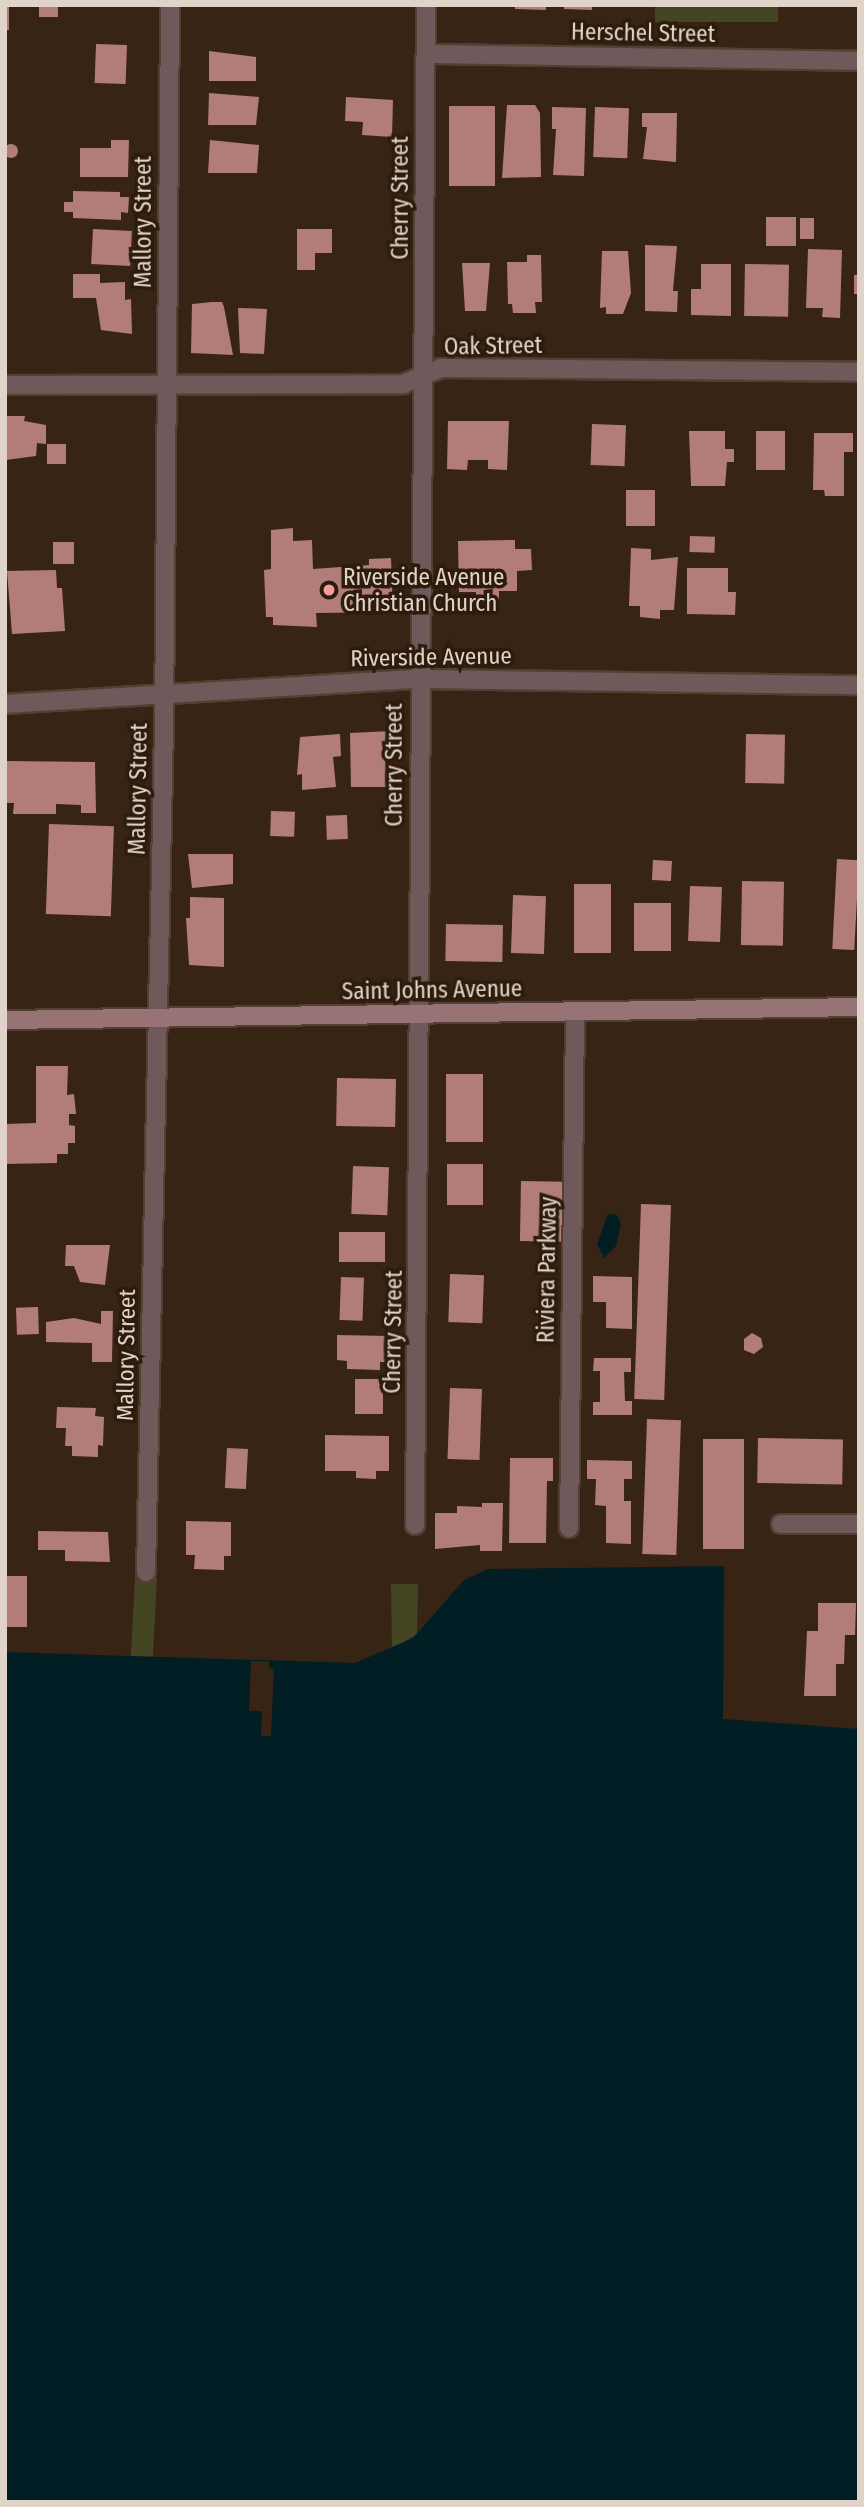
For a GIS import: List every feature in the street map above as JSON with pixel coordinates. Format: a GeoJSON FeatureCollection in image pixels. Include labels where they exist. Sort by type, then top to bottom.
{"type":"FeatureCollection","features":[{"type":"Feature","properties":{"kind":"main road","name":"Saint Johns Avenue"},"geometry":{"type":"LineString","coordinates":[[5,1020],[859,1007]]}},
{"type":"Feature","properties":{"kind":"street","name":"Mallory Street"},"geometry":{"type":"LineString","coordinates":[[146,1572],[164,694],[170,5]]}},
{"type":"Feature","properties":{"kind":"street","name":"Cherry Street"},"geometry":{"type":"LineString","coordinates":[[415,1525],[418,678],[426,5]]}},
{"type":"Feature","properties":{"kind":"street","name":"Herschel Street"},"geometry":{"type":"LineString","coordinates":[[426,54],[859,61]]}},
{"type":"Feature","properties":{"kind":"street","name":"Oak Street"},"geometry":{"type":"LineString","coordinates":[[5,385],[403,384],[441,368],[859,372]]}},
{"type":"Feature","properties":{"kind":"street","name":"Riverside Avenue"},"geometry":{"type":"LineString","coordinates":[[5,704],[418,678],[859,685]]}},
{"type":"Feature","properties":{"kind":"street","name":"Riviera Parkway"},"geometry":{"type":"LineString","coordinates":[[569,1528],[575,1012]]}},
{"type":"Feature","properties":{"kind":"street"},"geometry":{"type":"LineString","coordinates":[[781,1524],[859,1524]]}},
{"type":"Feature","properties":{"kind":"green space"},"geometry":{"type":"Polygon","coordinates":[[[655,5],[778,5],[778,22],[655,22],[655,5]]]}},
{"type":"Feature","properties":{"kind":"green space"},"geometry":{"type":"Polygon","coordinates":[[[135,1577],[157,1578],[153,1657],[131,1656],[135,1577]]]}},
{"type":"Feature","properties":{"kind":"green space"},"geometry":{"type":"Polygon","coordinates":[[[391,1584],[418,1584],[417,1634],[392,1650],[391,1584]]]}},
{"type":"Feature","properties":{"kind":"water"},"geometry":{"type":"Polygon","coordinates":[[[608,1214],[617,1215],[621,1224],[616,1246],[604,1258],[597,1244],[608,1214]]]}},
{"type":"Feature","properties":{"kind":"water"},"geometry":{"type":"Polygon","coordinates":[[[724,1566],[723,1719],[859,1729],[859,2502],[5,2502],[5,1652],[355,1663],[413,1638],[464,1580],[488,1569],[724,1566]]]}},
{"type":"Feature","properties":{"kind":"pier"},"geometry":{"type":"Polygon","coordinates":[[[251,1661],[269,1661],[269,1668],[274,1669],[271,1736],[261,1736],[262,1711],[249,1711],[251,1661]]]}},
{"type":"Feature","properties":{"kind":"building"},"geometry":{"type":"Polygon","coordinates":[[[5,5],[9,5],[9,30],[5,30],[5,5]]]}},
{"type":"Feature","properties":{"kind":"building"},"geometry":{"type":"Polygon","coordinates":[[[39,5],[58,5],[58,17],[39,17],[39,5]]]}},
{"type":"Feature","properties":{"kind":"building"},"geometry":{"type":"Polygon","coordinates":[[[515,5],[546,5],[546,10],[515,9],[515,5]]]}},
{"type":"Feature","properties":{"kind":"building"},"geometry":{"type":"Polygon","coordinates":[[[564,5],[592,5],[592,10],[564,9],[564,5]]]}},
{"type":"Feature","properties":{"kind":"building"},"geometry":{"type":"Polygon","coordinates":[[[96,44],[127,45],[126,84],[95,83],[96,44]]]}},
{"type":"Feature","properties":{"kind":"building"},"geometry":{"type":"Polygon","coordinates":[[[209,51],[256,57],[256,81],[209,81],[209,51]]]}},
{"type":"Feature","properties":{"kind":"building"},"geometry":{"type":"Polygon","coordinates":[[[209,93],[259,97],[256,125],[208,125],[209,93]]]}},
{"type":"Feature","properties":{"kind":"building"},"geometry":{"type":"Polygon","coordinates":[[[346,97],[393,100],[392,137],[362,135],[363,122],[345,121],[346,97]]]}},
{"type":"Feature","properties":{"kind":"building"},"geometry":{"type":"Polygon","coordinates":[[[507,105],[535,105],[540,113],[541,177],[502,178],[507,105]]]}},
{"type":"Feature","properties":{"kind":"building"},"geometry":{"type":"Polygon","coordinates":[[[449,106],[495,106],[495,186],[449,186],[449,106]]]}},
{"type":"Feature","properties":{"kind":"building"},"geometry":{"type":"Polygon","coordinates":[[[552,107],[586,108],[584,176],[553,175],[556,129],[552,129],[552,107]]]}},
{"type":"Feature","properties":{"kind":"building"},"geometry":{"type":"Polygon","coordinates":[[[595,107],[629,108],[627,158],[593,157],[595,107]]]}},
{"type":"Feature","properties":{"kind":"building"},"geometry":{"type":"Polygon","coordinates":[[[642,113],[677,113],[676,162],[643,159],[647,127],[642,127],[642,113]]]}},
{"type":"Feature","properties":{"kind":"building"},"geometry":{"type":"Polygon","coordinates":[[[111,140],[129,140],[128,177],[80,177],[80,148],[111,148],[111,140]]]}},
{"type":"Feature","properties":{"kind":"building"},"geometry":{"type":"Polygon","coordinates":[[[210,140],[259,145],[257,173],[208,173],[210,140]]]}},
{"type":"Feature","properties":{"kind":"building"},"geometry":{"type":"Polygon","coordinates":[[[11,144],[16,146],[16,156],[11,158],[6,156],[4,151],[6,146],[11,144]]]}},
{"type":"Feature","properties":{"kind":"building"},"geometry":{"type":"Polygon","coordinates":[[[73,191],[120,192],[120,197],[129,197],[128,213],[121,212],[121,220],[73,218],[73,212],[64,212],[64,202],[73,202],[73,191]]]}},
{"type":"Feature","properties":{"kind":"building"},"geometry":{"type":"Polygon","coordinates":[[[766,217],[796,217],[796,246],[766,246],[766,217]]]}},
{"type":"Feature","properties":{"kind":"building"},"geometry":{"type":"Polygon","coordinates":[[[800,218],[814,218],[814,239],[800,239],[800,218]]]}},
{"type":"Feature","properties":{"kind":"building"},"geometry":{"type":"Polygon","coordinates":[[[93,229],[132,231],[130,266],[91,264],[93,229]]]}},
{"type":"Feature","properties":{"kind":"building"},"geometry":{"type":"Polygon","coordinates":[[[297,229],[332,229],[332,253],[315,253],[315,270],[297,270],[297,229]]]}},
{"type":"Feature","properties":{"kind":"building"},"geometry":{"type":"Polygon","coordinates":[[[645,245],[677,246],[673,291],[678,291],[677,312],[645,311],[645,245]]]}},
{"type":"Feature","properties":{"kind":"building"},"geometry":{"type":"Polygon","coordinates":[[[808,249],[842,250],[840,318],[822,317],[823,308],[806,308],[808,249]]]}},
{"type":"Feature","properties":{"kind":"building"},"geometry":{"type":"Polygon","coordinates":[[[602,251],[628,251],[631,293],[623,314],[606,314],[606,307],[600,308],[602,251]]]}},
{"type":"Feature","properties":{"kind":"building"},"geometry":{"type":"Polygon","coordinates":[[[527,255],[541,255],[542,302],[535,302],[536,313],[513,313],[512,304],[508,304],[507,262],[527,262],[527,255]]]}},
{"type":"Feature","properties":{"kind":"building"},"geometry":{"type":"Polygon","coordinates":[[[462,263],[490,263],[486,311],[465,311],[462,263]]]}},
{"type":"Feature","properties":{"kind":"building"},"geometry":{"type":"Polygon","coordinates":[[[701,264],[731,264],[731,316],[691,315],[691,289],[701,289],[701,264]]]}},
{"type":"Feature","properties":{"kind":"building"},"geometry":{"type":"Polygon","coordinates":[[[745,264],[789,265],[788,317],[744,316],[745,264]]]}},
{"type":"Feature","properties":{"kind":"building"},"geometry":{"type":"Polygon","coordinates":[[[73,274],[100,274],[100,283],[125,282],[125,300],[131,299],[132,334],[101,330],[96,298],[73,298],[73,274]]]}},
{"type":"Feature","properties":{"kind":"building"},"geometry":{"type":"Polygon","coordinates":[[[854,275],[859,275],[859,294],[854,294],[854,275]]]}},
{"type":"Feature","properties":{"kind":"building"},"geometry":{"type":"Polygon","coordinates":[[[222,302],[224,307],[233,355],[191,353],[192,304],[222,302]]]}},
{"type":"Feature","properties":{"kind":"building"},"geometry":{"type":"Polygon","coordinates":[[[238,308],[267,309],[264,354],[240,353],[238,308]]]}},
{"type":"Feature","properties":{"kind":"building"},"geometry":{"type":"Polygon","coordinates":[[[6,416],[25,416],[24,421],[46,425],[46,444],[37,443],[36,456],[6,460],[6,416]]]}},
{"type":"Feature","properties":{"kind":"building"},"geometry":{"type":"Polygon","coordinates":[[[448,421],[509,421],[507,470],[488,469],[488,460],[468,460],[467,470],[447,469],[448,421]]]}},
{"type":"Feature","properties":{"kind":"building"},"geometry":{"type":"Polygon","coordinates":[[[592,424],[626,425],[625,466],[591,465],[592,424]]]}},
{"type":"Feature","properties":{"kind":"building"},"geometry":{"type":"Polygon","coordinates":[[[689,431],[725,431],[725,449],[734,449],[734,462],[727,462],[725,486],[691,486],[689,431]]]}},
{"type":"Feature","properties":{"kind":"building"},"geometry":{"type":"Polygon","coordinates":[[[756,431],[785,431],[785,470],[756,470],[756,431]]]}},
{"type":"Feature","properties":{"kind":"building"},"geometry":{"type":"Polygon","coordinates":[[[814,433],[853,433],[853,452],[844,452],[844,496],[825,496],[824,490],[813,490],[814,433]]]}},
{"type":"Feature","properties":{"kind":"building"},"geometry":{"type":"Polygon","coordinates":[[[47,444],[66,444],[66,464],[47,464],[47,444]]]}},
{"type":"Feature","properties":{"kind":"building"},"geometry":{"type":"Polygon","coordinates":[[[626,490],[655,490],[655,526],[626,526],[626,490]]]}},
{"type":"Feature","properties":{"kind":"building","name":"Riverside Avenue Christian Church"},"geometry":{"type":"Polygon","coordinates":[[[293,528],[293,541],[312,540],[313,569],[369,565],[369,559],[391,558],[393,612],[316,613],[317,627],[273,625],[273,617],[266,617],[264,570],[271,569],[271,530],[293,528]]]}},
{"type":"Feature","properties":{"kind":"building"},"geometry":{"type":"Polygon","coordinates":[[[690,536],[715,537],[714,553],[689,552],[690,536]]]}},
{"type":"Feature","properties":{"kind":"building"},"geometry":{"type":"Polygon","coordinates":[[[515,540],[515,549],[531,549],[532,570],[517,571],[517,591],[499,591],[499,599],[476,600],[476,592],[459,592],[458,541],[515,540]]]}},
{"type":"Feature","properties":{"kind":"building"},"geometry":{"type":"Polygon","coordinates":[[[53,542],[74,542],[74,564],[53,564],[53,542]]]}},
{"type":"Feature","properties":{"kind":"building"},"geometry":{"type":"Polygon","coordinates":[[[631,548],[651,549],[651,560],[678,557],[674,610],[660,610],[660,619],[640,617],[640,606],[629,606],[631,548]]]}},
{"type":"Feature","properties":{"kind":"building"},"geometry":{"type":"Polygon","coordinates":[[[687,568],[728,568],[728,592],[736,592],[735,615],[687,614],[687,568]]]}},
{"type":"Feature","properties":{"kind":"building"},"geometry":{"type":"Polygon","coordinates":[[[56,570],[57,588],[62,588],[65,631],[12,634],[7,571],[56,570]]]}},
{"type":"Feature","properties":{"kind":"building"},"geometry":{"type":"Polygon","coordinates":[[[391,731],[393,754],[386,754],[388,787],[351,787],[350,733],[391,731]]]}},
{"type":"Feature","properties":{"kind":"building"},"geometry":{"type":"Polygon","coordinates":[[[340,734],[341,756],[333,757],[336,787],[302,790],[302,774],[297,775],[300,737],[340,734]]]}},
{"type":"Feature","properties":{"kind":"building"},"geometry":{"type":"Polygon","coordinates":[[[746,734],[785,735],[784,784],[745,783],[746,734]]]}},
{"type":"Feature","properties":{"kind":"building"},"geometry":{"type":"Polygon","coordinates":[[[5,761],[95,762],[96,813],[81,813],[81,805],[56,804],[56,814],[13,814],[14,803],[5,803],[5,761]]]}},
{"type":"Feature","properties":{"kind":"building"},"geometry":{"type":"Polygon","coordinates":[[[271,811],[295,812],[294,837],[270,836],[271,811]]]}},
{"type":"Feature","properties":{"kind":"building"},"geometry":{"type":"Polygon","coordinates":[[[347,815],[348,839],[327,840],[326,816],[347,815]]]}},
{"type":"Feature","properties":{"kind":"building"},"geometry":{"type":"Polygon","coordinates":[[[49,824],[114,826],[111,916],[46,914],[49,824]]]}},
{"type":"Feature","properties":{"kind":"building"},"geometry":{"type":"Polygon","coordinates":[[[188,854],[233,854],[233,884],[192,888],[188,854]]]}},
{"type":"Feature","properties":{"kind":"building"},"geometry":{"type":"Polygon","coordinates":[[[837,859],[859,860],[854,950],[832,949],[837,859]]]}},
{"type":"Feature","properties":{"kind":"building"},"geometry":{"type":"Polygon","coordinates":[[[653,860],[672,861],[671,881],[652,880],[653,860]]]}},
{"type":"Feature","properties":{"kind":"building"},"geometry":{"type":"Polygon","coordinates":[[[742,881],[784,882],[783,946],[741,945],[742,881]]]}},
{"type":"Feature","properties":{"kind":"building"},"geometry":{"type":"Polygon","coordinates":[[[574,884],[611,884],[611,953],[574,953],[574,884]]]}},
{"type":"Feature","properties":{"kind":"building"},"geometry":{"type":"Polygon","coordinates":[[[690,886],[722,887],[720,942],[688,941],[690,886]]]}},
{"type":"Feature","properties":{"kind":"building"},"geometry":{"type":"Polygon","coordinates":[[[513,895],[546,896],[544,954],[511,953],[513,895]]]}},
{"type":"Feature","properties":{"kind":"building"},"geometry":{"type":"Polygon","coordinates":[[[190,897],[224,898],[224,967],[189,965],[186,918],[190,918],[190,897]]]}},
{"type":"Feature","properties":{"kind":"building"},"geometry":{"type":"Polygon","coordinates":[[[634,903],[671,903],[671,951],[634,951],[634,903]]]}},
{"type":"Feature","properties":{"kind":"building"},"geometry":{"type":"Polygon","coordinates":[[[446,924],[503,925],[502,962],[445,961],[446,924]]]}},
{"type":"Feature","properties":{"kind":"building"},"geometry":{"type":"Polygon","coordinates":[[[36,1066],[68,1066],[67,1095],[74,1094],[76,1114],[69,1114],[69,1125],[75,1126],[75,1143],[68,1143],[68,1154],[57,1154],[57,1163],[5,1164],[5,1124],[36,1123],[36,1066]]]}},
{"type":"Feature","properties":{"kind":"building"},"geometry":{"type":"Polygon","coordinates":[[[446,1074],[483,1074],[483,1142],[446,1142],[446,1074]]]}},
{"type":"Feature","properties":{"kind":"building"},"geometry":{"type":"Polygon","coordinates":[[[337,1078],[396,1079],[395,1127],[336,1126],[337,1078]]]}},
{"type":"Feature","properties":{"kind":"building"},"geometry":{"type":"Polygon","coordinates":[[[447,1164],[483,1164],[483,1205],[447,1205],[447,1164]]]}},
{"type":"Feature","properties":{"kind":"building"},"geometry":{"type":"Polygon","coordinates":[[[353,1166],[389,1167],[387,1215],[351,1214],[353,1166]]]}},
{"type":"Feature","properties":{"kind":"building"},"geometry":{"type":"Polygon","coordinates":[[[521,1181],[564,1182],[563,1242],[520,1241],[521,1181]]]}},
{"type":"Feature","properties":{"kind":"building"},"geometry":{"type":"Polygon","coordinates":[[[641,1204],[671,1205],[664,1400],[634,1399],[641,1204]]]}},
{"type":"Feature","properties":{"kind":"building"},"geometry":{"type":"Polygon","coordinates":[[[339,1232],[385,1232],[385,1262],[339,1262],[339,1232]]]}},
{"type":"Feature","properties":{"kind":"building"},"geometry":{"type":"Polygon","coordinates":[[[66,1245],[110,1245],[105,1285],[80,1282],[74,1266],[65,1266],[66,1245]]]}},
{"type":"Feature","properties":{"kind":"building"},"geometry":{"type":"Polygon","coordinates":[[[450,1274],[484,1275],[482,1323],[448,1322],[450,1274]]]}},
{"type":"Feature","properties":{"kind":"building"},"geometry":{"type":"Polygon","coordinates":[[[593,1276],[632,1277],[632,1329],[606,1328],[606,1302],[593,1302],[593,1276]]]}},
{"type":"Feature","properties":{"kind":"building"},"geometry":{"type":"Polygon","coordinates":[[[341,1277],[364,1278],[362,1321],[339,1320],[341,1277]]]}},
{"type":"Feature","properties":{"kind":"building"},"geometry":{"type":"Polygon","coordinates":[[[38,1307],[39,1334],[17,1335],[16,1308],[38,1307]]]}},
{"type":"Feature","properties":{"kind":"building"},"geometry":{"type":"Polygon","coordinates":[[[101,1311],[113,1311],[112,1362],[92,1362],[92,1343],[46,1342],[46,1322],[74,1318],[101,1324],[101,1311]]]}},
{"type":"Feature","properties":{"kind":"building"},"geometry":{"type":"Polygon","coordinates":[[[752,1333],[761,1338],[763,1347],[754,1354],[744,1350],[744,1339],[752,1333]]]}},
{"type":"Feature","properties":{"kind":"building"},"geometry":{"type":"Polygon","coordinates":[[[337,1335],[389,1336],[388,1362],[380,1362],[380,1370],[347,1369],[347,1361],[337,1360],[337,1335]]]}},
{"type":"Feature","properties":{"kind":"building"},"geometry":{"type":"Polygon","coordinates":[[[594,1358],[631,1358],[631,1372],[624,1372],[625,1401],[632,1401],[632,1415],[593,1415],[593,1402],[600,1402],[600,1371],[593,1371],[594,1358]]]}},
{"type":"Feature","properties":{"kind":"building"},"geometry":{"type":"Polygon","coordinates":[[[355,1379],[383,1379],[383,1414],[355,1414],[355,1379]]]}},
{"type":"Feature","properties":{"kind":"building"},"geometry":{"type":"Polygon","coordinates":[[[450,1388],[482,1389],[480,1460],[448,1459],[450,1388]]]}},
{"type":"Feature","properties":{"kind":"building"},"geometry":{"type":"Polygon","coordinates":[[[57,1407],[96,1408],[95,1416],[104,1417],[103,1446],[98,1445],[98,1457],[72,1456],[72,1446],[65,1446],[66,1428],[56,1428],[57,1407]]]}},
{"type":"Feature","properties":{"kind":"building"},"geometry":{"type":"Polygon","coordinates":[[[647,1419],[681,1420],[676,1555],[642,1554],[647,1419]]]}},
{"type":"Feature","properties":{"kind":"building"},"geometry":{"type":"Polygon","coordinates":[[[325,1435],[389,1436],[389,1471],[376,1471],[376,1479],[356,1478],[356,1471],[325,1471],[325,1435]]]}},
{"type":"Feature","properties":{"kind":"building"},"geometry":{"type":"Polygon","coordinates":[[[758,1438],[843,1439],[842,1484],[757,1483],[758,1438]]]}},
{"type":"Feature","properties":{"kind":"building"},"geometry":{"type":"Polygon","coordinates":[[[703,1439],[744,1439],[744,1549],[703,1549],[703,1439]]]}},
{"type":"Feature","properties":{"kind":"building"},"geometry":{"type":"Polygon","coordinates":[[[227,1448],[248,1449],[246,1489],[225,1488],[227,1448]]]}},
{"type":"Feature","properties":{"kind":"building"},"geometry":{"type":"Polygon","coordinates":[[[510,1458],[553,1458],[553,1481],[547,1481],[546,1543],[509,1543],[510,1458]]]}},
{"type":"Feature","properties":{"kind":"building"},"geometry":{"type":"Polygon","coordinates":[[[587,1460],[632,1461],[632,1479],[624,1479],[624,1501],[631,1501],[631,1544],[606,1543],[606,1506],[595,1505],[596,1479],[587,1479],[587,1460]]]}},
{"type":"Feature","properties":{"kind":"building"},"geometry":{"type":"Polygon","coordinates":[[[482,1503],[503,1503],[502,1551],[480,1551],[480,1545],[435,1549],[435,1513],[457,1513],[457,1506],[482,1507],[482,1503]]]}},
{"type":"Feature","properties":{"kind":"building"},"geometry":{"type":"Polygon","coordinates":[[[186,1521],[231,1522],[231,1556],[224,1556],[224,1570],[194,1569],[195,1555],[186,1555],[186,1521]]]}},
{"type":"Feature","properties":{"kind":"building"},"geometry":{"type":"Polygon","coordinates":[[[38,1531],[108,1532],[110,1562],[65,1561],[65,1550],[38,1550],[38,1531]]]}},
{"type":"Feature","properties":{"kind":"building"},"geometry":{"type":"Polygon","coordinates":[[[5,1576],[27,1576],[27,1627],[5,1627],[5,1576]]]}},
{"type":"Feature","properties":{"kind":"building"},"geometry":{"type":"Polygon","coordinates":[[[818,1603],[856,1603],[855,1635],[845,1635],[844,1664],[836,1664],[836,1696],[804,1696],[807,1631],[818,1631],[818,1603]]]}},
{"type":"Feature","properties":{"kind":"place","name":"Riverside Avenue Christian Church"},"geometry":{"type":"Point","coordinates":[329,590]}}]}
